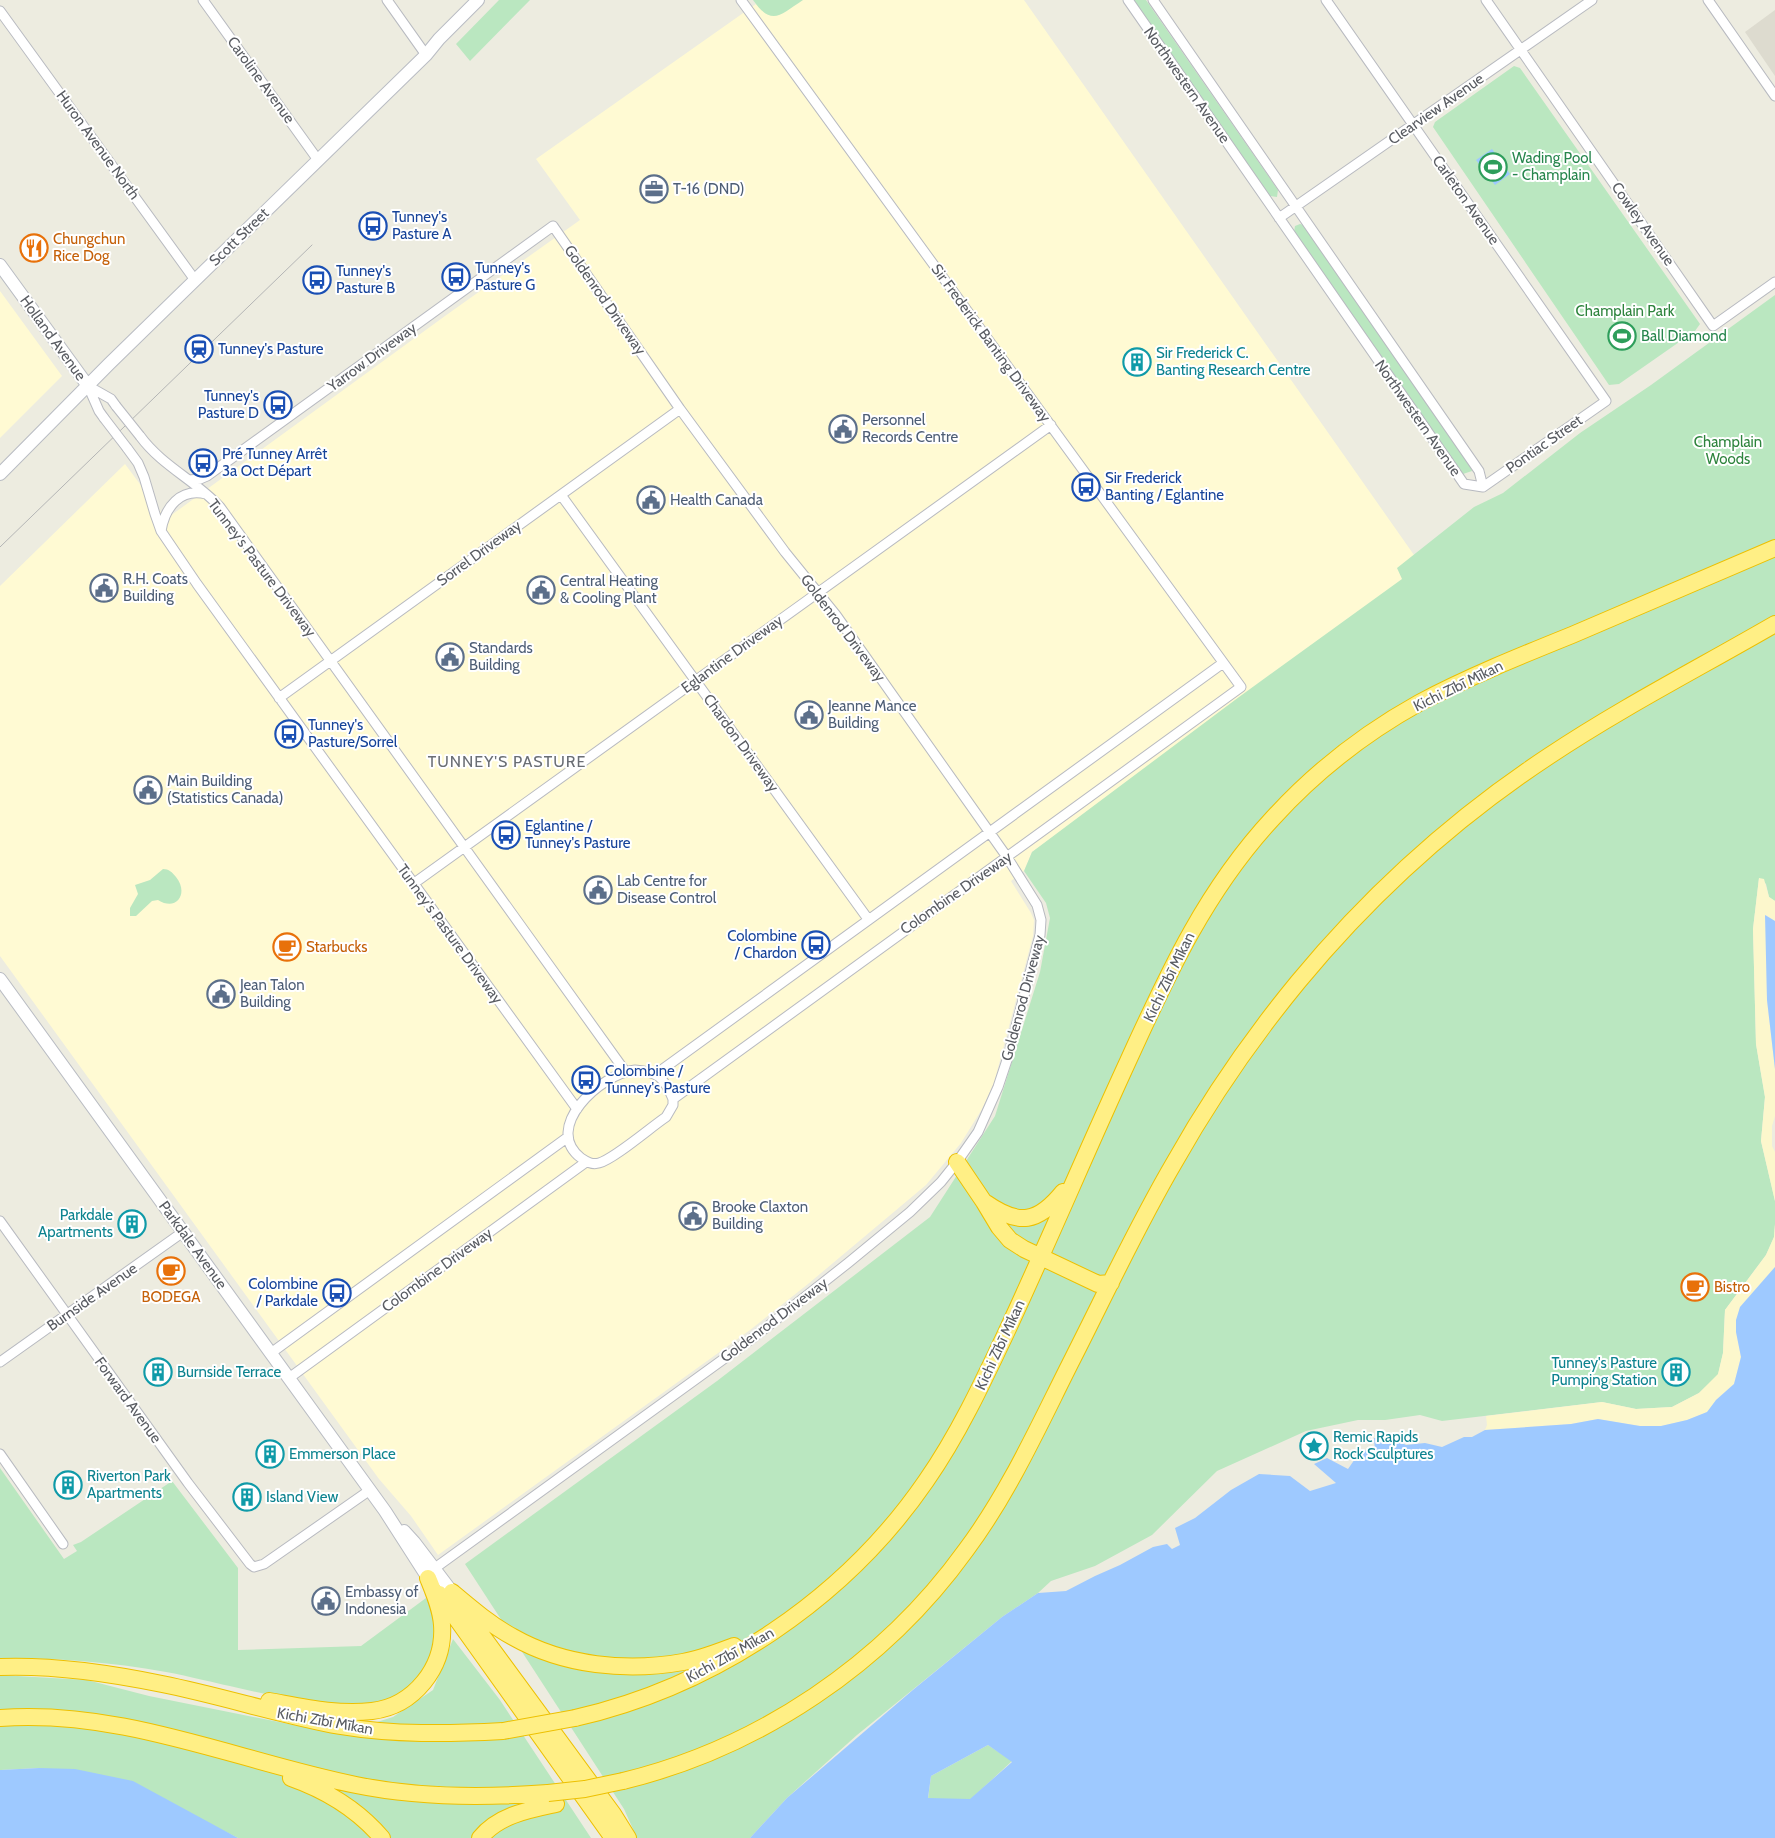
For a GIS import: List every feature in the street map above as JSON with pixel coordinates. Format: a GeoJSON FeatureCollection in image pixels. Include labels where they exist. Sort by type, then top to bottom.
{"type":"FeatureCollection","features":[{"type":"Feature","properties":{"kind":"highway","name":"Kichi Zībī Mīkan"},"geometry":{"type":"LineString","coordinates":[[0,1667],[68,1669],[164,1684],[286,1715],[357,1728],[429,1733],[503,1731],[575,1718],[638,1699],[686,1680],[736,1655],[803,1610],[851,1568],[892,1524],[925,1483],[946,1451],[977,1393],[1162,986],[1202,910],[1243,852],[1292,798],[1350,749],[1415,705],[1480,674],[1775,548]]}},
{"type":"Feature","properties":{"kind":"highway"},"geometry":{"type":"LineString","coordinates":[[480,1838],[491,1827],[509,1817],[552,1798],[585,1788],[623,1782],[654,1774],[729,1744],[784,1716],[818,1695],[868,1656],[914,1612],[964,1554],[993,1510],[1011,1479],[1174,1162],[1225,1080],[1299,981],[1365,908],[1451,829],[1540,762],[1604,721],[1775,624]]}},
{"type":"Feature","properties":{"kind":"highway"},"geometry":{"type":"LineString","coordinates":[[957,1162],[1004,1234],[1024,1249],[1098,1284],[1111,1283]]}},
{"type":"Feature","properties":{"kind":"highway"},"geometry":{"type":"LineString","coordinates":[[984,1202],[1007,1216],[1020,1218],[1034,1216],[1053,1205],[1074,1180]]}},
{"type":"Feature","properties":{"kind":"highway"},"geometry":{"type":"LineString","coordinates":[[164,1684],[334,1711],[373,1711],[390,1706],[420,1687],[430,1674],[440,1648],[441,1618],[431,1573]]}},
{"type":"Feature","properties":{"kind":"highway"},"geometry":{"type":"LineString","coordinates":[[431,1573],[613,1838]]}},
{"type":"Feature","properties":{"kind":"highway"},"geometry":{"type":"LineString","coordinates":[[452,1592],[495,1626],[527,1644],[556,1655],[602,1665],[644,1667],[684,1662],[709,1655],[774,1631]]}},
{"type":"Feature","properties":{"kind":"highway"},"geometry":{"type":"LineString","coordinates":[[452,1592],[613,1814],[628,1838]]}},
{"type":"Feature","properties":{"kind":"highway"},"geometry":{"type":"LineString","coordinates":[[0,1718],[32,1717],[92,1720],[170,1736],[333,1780],[380,1789],[451,1796],[552,1798]]}},
{"type":"Feature","properties":{"kind":"highway"},"geometry":{"type":"LineString","coordinates":[[170,1736],[311,1785],[357,1814],[382,1838]]}},
{"type":"Feature","properties":{"kind":"main road","name":"Scott Street"},"geometry":{"type":"LineString","coordinates":[[0,474],[114,359],[426,55],[439,39],[478,0]]}},
{"type":"Feature","properties":{"kind":"main road","name":"Holland Avenue"},"geometry":{"type":"LineString","coordinates":[[0,265],[88,386]]}},
{"type":"Feature","properties":{"kind":"main road","name":"Parkdale Avenue"},"geometry":{"type":"LineString","coordinates":[[0,979],[385,1512],[431,1573],[452,1592]]}},
{"type":"Feature","properties":{"kind":"street","name":"Caroline Avenue"},"geometry":{"type":"LineString","coordinates":[[204,0],[318,160]]}},
{"type":"Feature","properties":{"kind":"street"},"geometry":{"type":"LineString","coordinates":[[387,0],[426,55]]}},
{"type":"Feature","properties":{"kind":"street","name":"Sir Frederick Banting Driveway"},"geometry":{"type":"LineString","coordinates":[[741,0],[1240,687]]}},
{"type":"Feature","properties":{"kind":"street","name":"Northwestern Avenue"},"geometry":{"type":"LineString","coordinates":[[1128,0],[1464,484],[1483,487],[1479,471],[1297,205],[1153,0]]}},
{"type":"Feature","properties":{"kind":"street","name":"Carleton Avenue"},"geometry":{"type":"LineString","coordinates":[[1326,0],[1606,401]]}},
{"type":"Feature","properties":{"kind":"street","name":"Cowley Avenue"},"geometry":{"type":"LineString","coordinates":[[1486,0],[1713,326],[1775,282]]}},
{"type":"Feature","properties":{"kind":"street","name":"Clearview Avenue"},"geometry":{"type":"LineString","coordinates":[[1279,218],[1592,0]]}},
{"type":"Feature","properties":{"kind":"street"},"geometry":{"type":"LineString","coordinates":[[1708,0],[1775,96]]}},
{"type":"Feature","properties":{"kind":"street","name":"Huron Avenue North"},"geometry":{"type":"LineString","coordinates":[[0,11],[195,280]]}},
{"type":"Feature","properties":{"kind":"street","name":"Goldenrod Driveway"},"geometry":{"type":"LineString","coordinates":[[431,1573],[787,1311],[922,1201],[941,1182],[978,1132],[998,1087],[1008,1057],[1041,927],[1040,912],[1037,905],[1007,857],[909,717],[818,592],[785,552],[680,409],[553,226]]}},
{"type":"Feature","properties":{"kind":"street","name":"Yarrow Driveway"},"geometry":{"type":"LineString","coordinates":[[189,480],[207,476],[553,226]]}},
{"type":"Feature","properties":{"kind":"street","name":"Tunney's Pasture Driveway"},"geometry":{"type":"LineString","coordinates":[[88,386],[111,399],[149,449],[207,494],[220,507],[626,1071]]}},
{"type":"Feature","properties":{"kind":"street","name":"Tunney's Pasture Driveway"},"geometry":{"type":"LineString","coordinates":[[88,386],[99,411],[138,463],[161,531],[279,698],[577,1109]]}},
{"type":"Feature","properties":{"kind":"street","name":"Pontiac Street"},"geometry":{"type":"LineString","coordinates":[[1483,487],[1606,401]]}},
{"type":"Feature","properties":{"kind":"street","name":"Sorrel Driveway"},"geometry":{"type":"LineString","coordinates":[[279,698],[680,409]]}},
{"type":"Feature","properties":{"kind":"street","name":"Eglantine Driveway"},"geometry":{"type":"LineString","coordinates":[[413,884],[1050,425]]}},
{"type":"Feature","properties":{"kind":"street"},"geometry":{"type":"LineString","coordinates":[[161,531],[165,513],[176,500],[191,493],[207,494]]}},
{"type":"Feature","properties":{"kind":"street","name":"Chardon Driveway"},"geometry":{"type":"LineString","coordinates":[[561,494],[868,919]]}},
{"type":"Feature","properties":{"kind":"street","name":"Colombine Driveway"},"geometry":{"type":"LineString","coordinates":[[656,1074],[1223,663]]}},
{"type":"Feature","properties":{"kind":"street","name":"Colombine Driveway"},"geometry":{"type":"LineString","coordinates":[[673,1099],[1240,687]]}},
{"type":"Feature","properties":{"kind":"street"},"geometry":{"type":"LineString","coordinates":[[626,1071],[646,1071],[656,1074],[669,1090],[673,1099],[673,1105],[666,1116],[600,1163],[586,1162],[578,1155],[571,1146],[568,1137],[569,1128],[577,1109],[586,1096],[597,1086],[626,1071]]}},
{"type":"Feature","properties":{"kind":"street","name":"Colombine Driveway"},"geometry":{"type":"LineString","coordinates":[[271,1353],[568,1137]]}},
{"type":"Feature","properties":{"kind":"street","name":"Colombine Driveway"},"geometry":{"type":"LineString","coordinates":[[289,1378],[586,1162]]}},
{"type":"Feature","properties":{"kind":"street","name":"Forward Avenue"},"geometry":{"type":"LineString","coordinates":[[0,1221],[246,1560],[254,1566],[264,1564],[370,1490]]}},
{"type":"Feature","properties":{"kind":"street","name":"Burnside Avenue"},"geometry":{"type":"LineString","coordinates":[[0,1362],[183,1232]]}},
{"type":"Feature","properties":{"kind":"street"},"geometry":{"type":"LineString","coordinates":[[0,1454],[63,1544]]}},
{"type":"Feature","properties":{"kind":"shaded area","name":"Tunney's Pasture"},"geometry":{"type":"Polygon","coordinates":[[[754,0],[1024,0],[1414,555],[1398,568],[1406,587],[1032,852],[1024,871],[1011,881],[1034,920],[1033,936],[994,1083],[982,1109],[961,1143],[926,1185],[750,1330],[438,1555],[411,1516],[379,1479],[0,956],[0,586],[125,464],[166,519],[580,220],[536,159],[756,4],[754,0]]]}},
{"type":"Feature","properties":{"kind":"shaded area"},"geometry":{"type":"Polygon","coordinates":[[[1775,10],[1775,76],[1745,32],[1775,10]]]}},
{"type":"Feature","properties":{"kind":"shaded area"},"geometry":{"type":"Polygon","coordinates":[[[0,291],[62,376],[0,438],[0,291]]]}},
{"type":"Feature","properties":{"kind":"green space"},"geometry":{"type":"Polygon","coordinates":[[[499,0],[530,0],[470,61],[456,44],[499,0]]]}},
{"type":"Feature","properties":{"kind":"green space"},"geometry":{"type":"Polygon","coordinates":[[[753,0],[803,0],[782,14],[771,16],[766,14],[753,0]]]}},
{"type":"Feature","properties":{"kind":"green space"},"geometry":{"type":"Polygon","coordinates":[[[1133,0],[1146,0],[1278,190],[1277,197],[1270,196],[1133,0]]]}},
{"type":"Feature","properties":{"kind":"green space","name":"Champlain Park"},"geometry":{"type":"Polygon","coordinates":[[[1514,66],[1520,68],[1700,324],[1695,331],[1619,384],[1609,385],[1433,127],[1435,122],[1514,66]]]}},
{"type":"Feature","properties":{"kind":"green space"},"geometry":{"type":"Polygon","coordinates":[[[1304,225],[1472,471],[1463,474],[1294,232],[1295,226],[1304,225]]]}},
{"type":"Feature","properties":{"kind":"green space","name":"Champlain Woods"},"geometry":{"type":"Polygon","coordinates":[[[1775,295],[1775,901],[1769,897],[1766,884],[1759,878],[1753,929],[1756,1044],[1765,1097],[1761,1141],[1775,1201],[1775,1224],[1774,1237],[1766,1255],[1725,1310],[1723,1353],[1718,1375],[1699,1393],[1672,1407],[1636,1409],[1602,1402],[1442,1421],[1420,1415],[1385,1420],[1358,1420],[1306,1431],[1217,1471],[1152,1535],[1095,1566],[1051,1581],[1038,1593],[1002,1617],[857,1735],[787,1798],[750,1838],[637,1838],[624,1809],[465,1564],[717,1381],[930,1217],[995,1116],[1040,972],[1050,918],[1046,903],[1024,871],[1032,852],[1239,697],[1402,579],[1397,568],[1474,507],[1503,493],[1580,433],[1651,385],[1775,295]]]}},
{"type":"Feature","properties":{"kind":"green space"},"geometry":{"type":"Polygon","coordinates":[[[163,869],[172,872],[180,883],[181,894],[179,899],[171,904],[158,900],[152,901],[136,916],[130,916],[130,908],[138,894],[135,885],[150,880],[163,869]]]}},
{"type":"Feature","properties":{"kind":"green space"},"geometry":{"type":"Polygon","coordinates":[[[0,1468],[64,1559],[77,1551],[73,1545],[81,1542],[172,1481],[238,1568],[238,1650],[361,1646],[426,1598],[434,1615],[436,1629],[435,1644],[428,1664],[413,1683],[390,1699],[370,1704],[343,1705],[280,1697],[166,1672],[104,1663],[0,1658],[0,1468]]]}},
{"type":"Feature","properties":{"kind":"green space"},"geometry":{"type":"Polygon","coordinates":[[[453,1639],[500,1700],[591,1838],[238,1838],[218,1828],[39,1768],[0,1770],[0,1675],[87,1680],[149,1696],[339,1734],[393,1717],[433,1690],[453,1639]]]}},
{"type":"Feature","properties":{"kind":"green space"},"geometry":{"type":"Polygon","coordinates":[[[988,1745],[1012,1761],[970,1800],[928,1799],[931,1776],[988,1745]]]}},
{"type":"Feature","properties":{"kind":"sand"},"geometry":{"type":"Polygon","coordinates":[[[1759,878],[1764,879],[1769,897],[1775,901],[1775,921],[1766,915],[1767,1000],[1775,1069],[1775,1116],[1772,1126],[1772,1146],[1775,1152],[1775,1201],[1761,1141],[1765,1097],[1756,1044],[1753,929],[1759,878]]]}},
{"type":"Feature","properties":{"kind":"sand"},"geometry":{"type":"Polygon","coordinates":[[[1775,1224],[1775,1267],[1740,1307],[1736,1332],[1741,1357],[1734,1384],[1716,1400],[1708,1412],[1687,1420],[1661,1426],[1640,1426],[1598,1419],[1571,1424],[1485,1430],[1487,1425],[1486,1416],[1602,1402],[1636,1409],[1672,1407],[1699,1393],[1718,1374],[1723,1353],[1725,1310],[1766,1255],[1774,1237],[1775,1224]]]}},
{"type":"Feature","properties":{"kind":"water","name":"Wading Pool - Champlain"},"geometry":{"type":"Polygon","coordinates":[[[1492,149],[1510,174],[1495,185],[1476,160],[1492,149]]]}},
{"type":"Feature","properties":{"kind":"water"},"geometry":{"type":"Polygon","coordinates":[[[1765,915],[1775,921],[1775,1069],[1767,1000],[1765,915]]]}},
{"type":"Feature","properties":{"kind":"water"},"geometry":{"type":"Polygon","coordinates":[[[1775,1267],[1775,1838],[750,1838],[787,1798],[914,1689],[1002,1617],[1038,1593],[1066,1591],[1153,1547],[1167,1544],[1172,1549],[1180,1545],[1175,1528],[1195,1518],[1231,1490],[1259,1474],[1290,1476],[1310,1491],[1336,1483],[1314,1464],[1327,1458],[1348,1469],[1357,1456],[1358,1449],[1375,1452],[1374,1438],[1393,1438],[1406,1445],[1425,1443],[1442,1447],[1464,1437],[1472,1437],[1485,1430],[1571,1424],[1598,1419],[1640,1426],[1661,1426],[1687,1420],[1707,1412],[1716,1400],[1734,1384],[1741,1357],[1736,1332],[1736,1320],[1740,1307],[1775,1267]],[[988,1745],[931,1776],[928,1798],[970,1799],[1012,1762],[988,1745]]]}},
{"type":"Feature","properties":{"kind":"water"},"geometry":{"type":"Polygon","coordinates":[[[75,1769],[133,1781],[238,1838],[0,1838],[0,1770],[75,1769]]]}},
{"type":"Feature","properties":{"kind":"tram line"},"geometry":{"type":"LineString","coordinates":[[0,547],[312,245]]}},
{"type":"Feature","properties":{"kind":"place","name":"Wading Pool - Champlain"},"geometry":{"type":"Point","coordinates":[1493,167]}},
{"type":"Feature","properties":{"kind":"place","name":"T-16 (DND)"},"geometry":{"type":"Point","coordinates":[654,189]}},
{"type":"Feature","properties":{"kind":"place","name":"Tunney's Pasture A"},"geometry":{"type":"Point","coordinates":[373,226]}},
{"type":"Feature","properties":{"kind":"place","name":"Chungchun Rice Dog"},"geometry":{"type":"Point","coordinates":[34,248]}},
{"type":"Feature","properties":{"kind":"place","name":"Tunney's Pasture G"},"geometry":{"type":"Point","coordinates":[456,277]}},
{"type":"Feature","properties":{"kind":"place","name":"Tunney's Pasture B"},"geometry":{"type":"Point","coordinates":[317,280]}},
{"type":"Feature","properties":{"kind":"place","name":"Ball Diamond"},"geometry":{"type":"Point","coordinates":[1622,336]}},
{"type":"Feature","properties":{"kind":"place","name":"Tunney's Pasture"},"geometry":{"type":"Point","coordinates":[199,349]}},
{"type":"Feature","properties":{"kind":"place","name":"Sir Frederick C. Banting Research Centre"},"geometry":{"type":"Point","coordinates":[1137,362]}},
{"type":"Feature","properties":{"kind":"place","name":"Tunney's Pasture D"},"geometry":{"type":"Point","coordinates":[278,405]}},
{"type":"Feature","properties":{"kind":"place","name":"Personnel Records Centre"},"geometry":{"type":"Point","coordinates":[843,429]}},
{"type":"Feature","properties":{"kind":"place","name":"Pré Tunney Arrêt 3a Oct Départ"},"geometry":{"type":"Point","coordinates":[203,463]}},
{"type":"Feature","properties":{"kind":"place","name":"Sir Frederick Banting / Eglantine"},"geometry":{"type":"Point","coordinates":[1086,487]}},
{"type":"Feature","properties":{"kind":"place","name":"Health Canada"},"geometry":{"type":"Point","coordinates":[651,500]}},
{"type":"Feature","properties":{"kind":"place","name":"R.H. Coats Building"},"geometry":{"type":"Point","coordinates":[104,588]}},
{"type":"Feature","properties":{"kind":"place","name":"Central Heating & Cooling Plant"},"geometry":{"type":"Point","coordinates":[541,590]}},
{"type":"Feature","properties":{"kind":"place","name":"Standards Building"},"geometry":{"type":"Point","coordinates":[450,657]}},
{"type":"Feature","properties":{"kind":"place","name":"Jeanne Mance Building"},"geometry":{"type":"Point","coordinates":[809,715]}},
{"type":"Feature","properties":{"kind":"place","name":"Tunney's Pasture/Sorrel"},"geometry":{"type":"Point","coordinates":[289,734]}},
{"type":"Feature","properties":{"kind":"place","name":"Main Building (Statistics Canada)"},"geometry":{"type":"Point","coordinates":[148,790]}},
{"type":"Feature","properties":{"kind":"place","name":"Eglantine / Tunney's Pasture"},"geometry":{"type":"Point","coordinates":[506,835]}},
{"type":"Feature","properties":{"kind":"place","name":"Lab Centre for Disease Control"},"geometry":{"type":"Point","coordinates":[598,890]}},
{"type":"Feature","properties":{"kind":"place","name":"Colombine / Chardon"},"geometry":{"type":"Point","coordinates":[816,945]}},
{"type":"Feature","properties":{"kind":"place","name":"Starbucks"},"geometry":{"type":"Point","coordinates":[287,947]}},
{"type":"Feature","properties":{"kind":"place","name":"Jean Talon Building"},"geometry":{"type":"Point","coordinates":[221,994]}},
{"type":"Feature","properties":{"kind":"place","name":"Colombine / Tunney's Pasture"},"geometry":{"type":"Point","coordinates":[586,1080]}},
{"type":"Feature","properties":{"kind":"place","name":"Brooke Claxton Building"},"geometry":{"type":"Point","coordinates":[693,1216]}},
{"type":"Feature","properties":{"kind":"place","name":"Parkdale Apartments"},"geometry":{"type":"Point","coordinates":[132,1224]}},
{"type":"Feature","properties":{"kind":"place","name":"BODEGA"},"geometry":{"type":"Point","coordinates":[171,1271]}},
{"type":"Feature","properties":{"kind":"place","name":"Bistro"},"geometry":{"type":"Point","coordinates":[1695,1287]}},
{"type":"Feature","properties":{"kind":"place","name":"Colombine / Parkdale"},"geometry":{"type":"Point","coordinates":[337,1293]}},
{"type":"Feature","properties":{"kind":"place","name":"Burnside Terrace"},"geometry":{"type":"Point","coordinates":[158,1372]}},
{"type":"Feature","properties":{"kind":"place","name":"Tunney's Pasture Pumping Station"},"geometry":{"type":"Point","coordinates":[1676,1372]}},
{"type":"Feature","properties":{"kind":"place","name":"Remic Rapids Rock Sculptures"},"geometry":{"type":"Point","coordinates":[1314,1446]}},
{"type":"Feature","properties":{"kind":"place","name":"Emmerson Place"},"geometry":{"type":"Point","coordinates":[270,1454]}},
{"type":"Feature","properties":{"kind":"place","name":"Riverton Park Apartments"},"geometry":{"type":"Point","coordinates":[68,1485]}},
{"type":"Feature","properties":{"kind":"place","name":"Island View"},"geometry":{"type":"Point","coordinates":[247,1497]}},
{"type":"Feature","properties":{"kind":"place","name":"Embassy of Indonesia"},"geometry":{"type":"Point","coordinates":[326,1601]}},
{"type":"Feature","properties":{"kind":"district","name":"TUNNEY'S PASTURE"},"geometry":{"type":"Point","coordinates":[507,761]}}]}
